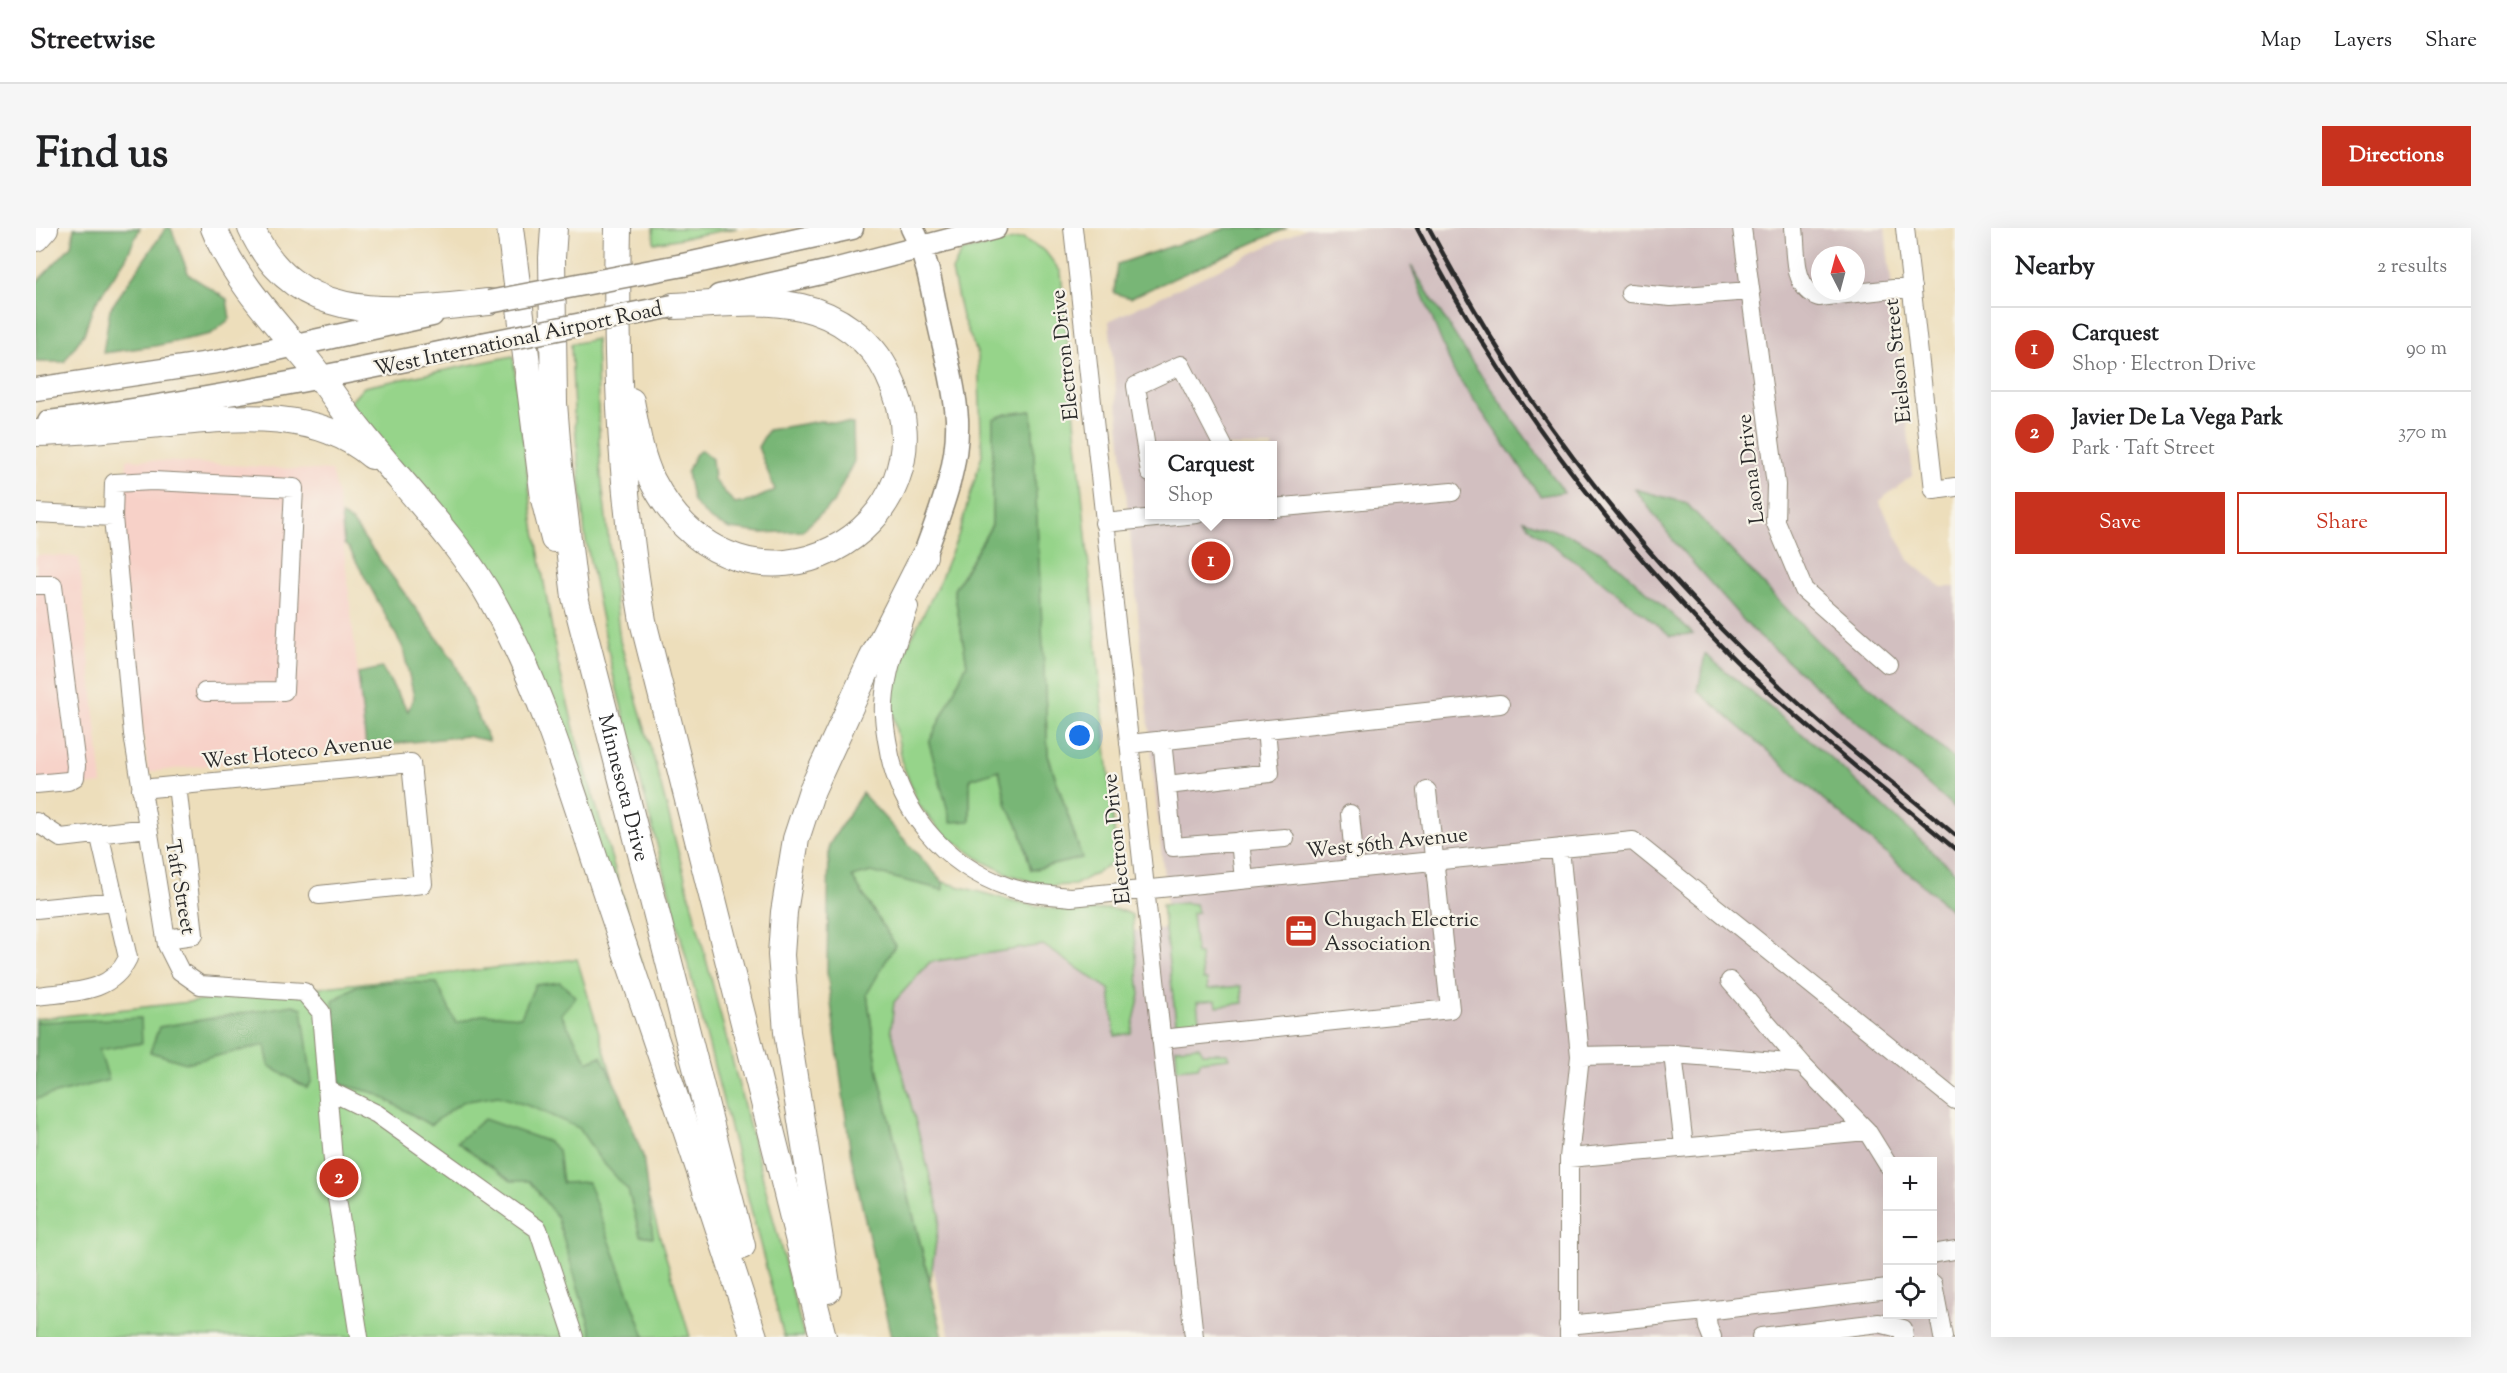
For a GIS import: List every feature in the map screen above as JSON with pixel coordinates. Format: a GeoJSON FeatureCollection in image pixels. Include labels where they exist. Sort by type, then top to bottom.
{"type":"FeatureCollection","features":[{"type":"Feature","properties":{"kind":"highway"},"geometry":{"type":"LineString","coordinates":[[36,238],[45,228]]}},
{"type":"Feature","properties":{"kind":"highway"},"geometry":{"type":"LineString","coordinates":[[214,228],[227,258],[282,333],[296,346],[357,428],[459,550],[492,600],[518,649],[538,697],[709,1195],[754,1337]]}},
{"type":"Feature","properties":{"kind":"highway"},"geometry":{"type":"LineString","coordinates":[[251,228],[262,249],[284,276],[308,293],[334,302],[366,309],[400,310],[489,302]]}},
{"type":"Feature","properties":{"kind":"highway"},"geometry":{"type":"LineString","coordinates":[[510,228],[544,499],[557,552],[575,597]]}},
{"type":"Feature","properties":{"kind":"highway","name":"Minnesota Drive"},"geometry":{"type":"LineString","coordinates":[[554,228],[554,403],[559,466],[575,597],[765,1337]]}},
{"type":"Feature","properties":{"kind":"highway"},"geometry":{"type":"LineString","coordinates":[[618,228],[617,328],[620,437],[631,556],[643,621],[823,1337]]}},
{"type":"Feature","properties":{"kind":"highway"},"geometry":{"type":"LineString","coordinates":[[617,328],[642,452],[651,477],[679,521],[699,539],[715,549],[754,562],[799,561],[822,555],[845,544],[878,512],[890,492],[901,464],[904,437],[902,413],[896,389],[885,367],[870,347],[852,331],[829,316],[801,307],[767,303],[673,306]]}},
{"type":"Feature","properties":{"kind":"highway"},"geometry":{"type":"LineString","coordinates":[[36,433],[130,427],[200,419],[287,421],[324,429],[347,439],[366,451],[407,487]]}},
{"type":"Feature","properties":{"kind":"highway"},"geometry":{"type":"LineString","coordinates":[[837,1337],[787,1032],[782,955],[784,912],[796,839],[812,790],[872,659],[924,556]]}},
{"type":"Feature","properties":{"kind":"main road","name":"West International Airport Road"},"geometry":{"type":"LineString","coordinates":[[36,388],[165,371],[296,346],[489,302],[682,265],[852,228]]}},
{"type":"Feature","properties":{"kind":"main road","name":"West International Airport Road"},"geometry":{"type":"LineString","coordinates":[[36,424],[194,401],[322,378],[830,272],[917,238],[995,228]]}},
{"type":"Feature","properties":{"kind":"main road"},"geometry":{"type":"LineString","coordinates":[[917,238],[950,373],[957,421],[954,463],[946,498],[924,556]]}},
{"type":"Feature","properties":{"kind":"street","name":"Electron Drive"},"geometry":{"type":"LineString","coordinates":[[1073,228],[1194,1337]]}},
{"type":"Feature","properties":{"kind":"street","name":"Laona Drive"},"geometry":{"type":"LineString","coordinates":[[1742,228],[1776,485],[1775,521],[1804,590],[1888,664]]}},
{"type":"Feature","properties":{"kind":"street"},"geometry":{"type":"LineString","coordinates":[[1794,228],[1800,284],[1808,293],[1819,297],[1912,287]]}},
{"type":"Feature","properties":{"kind":"street","name":"Eielson Street"},"geometry":{"type":"LineString","coordinates":[[1905,228],[1934,490],[1955,487]]}},
{"type":"Feature","properties":{"kind":"street"},"geometry":{"type":"LineString","coordinates":[[1630,293],[1671,297],[1749,291]]}},
{"type":"Feature","properties":{"kind":"street"},"geometry":{"type":"LineString","coordinates":[[1145,446],[1136,386],[1181,365],[1220,441]]}},
{"type":"Feature","properties":{"kind":"street","name":"Taft Street"},"geometry":{"type":"LineString","coordinates":[[205,692],[284,691],[294,488],[153,481],[114,483],[113,517],[124,646],[141,789],[166,939],[180,971],[200,985],[304,992],[321,1012],[335,1185],[359,1337]]}},
{"type":"Feature","properties":{"kind":"street"},"geometry":{"type":"LineString","coordinates":[[1277,508],[1452,492]]}},
{"type":"Feature","properties":{"kind":"street"},"geometry":{"type":"LineString","coordinates":[[36,513],[113,517]]}},
{"type":"Feature","properties":{"kind":"street"},"geometry":{"type":"LineString","coordinates":[[1104,523],[1145,517]]}},
{"type":"Feature","properties":{"kind":"street","name":"West 56th Avenue"},"geometry":{"type":"LineString","coordinates":[[924,556],[890,664],[884,706],[890,758],[898,784],[922,828],[962,865],[1008,887],[1035,894],[1071,897],[1633,841],[1955,1100]]}},
{"type":"Feature","properties":{"kind":"street"},"geometry":{"type":"LineString","coordinates":[[36,585],[53,585],[76,766],[75,777],[68,781],[36,784]]}},
{"type":"Feature","properties":{"kind":"street"},"geometry":{"type":"LineString","coordinates":[[1129,744],[1500,704]]}},
{"type":"Feature","properties":{"kind":"street"},"geometry":{"type":"LineString","coordinates":[[1167,785],[1270,773],[1266,729]]}},
{"type":"Feature","properties":{"kind":"street"},"geometry":{"type":"LineString","coordinates":[[1162,741],[1173,848],[1285,838]]}},
{"type":"Feature","properties":{"kind":"street","name":"West Hoteco Avenue"},"geometry":{"type":"LineString","coordinates":[[141,789],[411,762],[423,884],[319,895]]}},
{"type":"Feature","properties":{"kind":"street"},"geometry":{"type":"LineString","coordinates":[[166,939],[194,935],[177,785]]}},
{"type":"Feature","properties":{"kind":"street"},"geometry":{"type":"LineString","coordinates":[[1161,1040],[1450,1009],[1427,791]]}},
{"type":"Feature","properties":{"kind":"street"},"geometry":{"type":"LineString","coordinates":[[1350,814],[1355,868]]}},
{"type":"Feature","properties":{"kind":"street"},"geometry":{"type":"LineString","coordinates":[[36,822],[61,838],[148,828]]}},
{"type":"Feature","properties":{"kind":"street"},"geometry":{"type":"LineString","coordinates":[[36,996],[97,989],[121,973],[128,958],[99,833]]}},
{"type":"Feature","properties":{"kind":"street"},"geometry":{"type":"LineString","coordinates":[[1240,841],[1244,879]]}},
{"type":"Feature","properties":{"kind":"street"},"geometry":{"type":"LineString","coordinates":[[1560,848],[1580,1056],[1569,1158],[1569,1331],[1706,1311],[1883,1289]]}},
{"type":"Feature","properties":{"kind":"street"},"geometry":{"type":"LineString","coordinates":[[36,909],[115,901]]}},
{"type":"Feature","properties":{"kind":"street"},"geometry":{"type":"LineString","coordinates":[[1730,981],[1802,1064],[1867,1131],[1883,1158]]}},
{"type":"Feature","properties":{"kind":"street"},"geometry":{"type":"LineString","coordinates":[[1580,1056],[1673,1054],[1802,1064]]}},
{"type":"Feature","properties":{"kind":"street"},"geometry":{"type":"LineString","coordinates":[[1673,1054],[1684,1146]]}},
{"type":"Feature","properties":{"kind":"street"},"geometry":{"type":"LineString","coordinates":[[327,1086],[332,1092],[377,1114],[538,1229],[574,1337]]}},
{"type":"Feature","properties":{"kind":"street"},"geometry":{"type":"LineString","coordinates":[[1569,1158],[1867,1131]]}},
{"type":"Feature","properties":{"kind":"street"},"geometry":{"type":"LineString","coordinates":[[1937,1253],[1955,1250]]}},
{"type":"Feature","properties":{"kind":"street"},"geometry":{"type":"LineString","coordinates":[[1937,1305],[1943,1337]]}},
{"type":"Feature","properties":{"kind":"street"},"geometry":{"type":"LineString","coordinates":[[1706,1311],[1712,1337]]}},
{"type":"Feature","properties":{"kind":"street"},"geometry":{"type":"LineString","coordinates":[[1761,1337],[1879,1323],[1903,1329],[1904,1337]]}},
{"type":"Feature","properties":{"kind":"shaded area"},"geometry":{"type":"Polygon","coordinates":[[[1306,228],[1885,228],[1913,475],[1879,501],[1909,560],[1941,587],[1955,587],[1955,1337],[950,1337],[872,1017],[916,956],[1045,939],[1169,928],[1109,321],[1306,228]]]}},
{"type":"Feature","properties":{"kind":"shaded area"},"geometry":{"type":"Polygon","coordinates":[[[127,459],[331,471],[338,496],[366,747],[148,772],[121,555],[127,459]]]}},
{"type":"Feature","properties":{"kind":"shaded area"},"geometry":{"type":"Polygon","coordinates":[[[36,555],[79,557],[102,784],[36,792],[36,555]]]}},
{"type":"Feature","properties":{"kind":"green space"},"geometry":{"type":"Polygon","coordinates":[[[74,228],[140,228],[126,258],[93,307],[84,334],[64,362],[36,362],[36,283],[71,246],[74,228]]]}},
{"type":"Feature","properties":{"kind":"green space"},"geometry":{"type":"Polygon","coordinates":[[[166,228],[171,228],[189,275],[227,299],[230,319],[211,334],[155,346],[103,353],[110,309],[166,228]]]}},
{"type":"Feature","properties":{"kind":"green space"},"geometry":{"type":"Polygon","coordinates":[[[653,228],[737,228],[654,243],[653,228]]]}},
{"type":"Feature","properties":{"kind":"green space"},"geometry":{"type":"Polygon","coordinates":[[[1227,228],[1287,228],[1130,298],[1114,293],[1117,264],[1227,228]]]}},
{"type":"Feature","properties":{"kind":"green space"},"geometry":{"type":"Polygon","coordinates":[[[1023,238],[1045,251],[1061,272],[1115,840],[1113,863],[1075,885],[1044,886],[1011,875],[984,862],[941,832],[918,804],[903,765],[889,693],[903,655],[938,585],[958,536],[982,455],[978,355],[962,317],[952,271],[962,251],[1023,238]],[[1031,411],[993,419],[992,525],[954,590],[967,664],[929,743],[970,821],[970,779],[999,770],[1007,806],[1020,829],[1031,870],[1082,858],[1048,755],[1031,411]]]}},
{"type":"Feature","properties":{"kind":"green space"},"geometry":{"type":"Polygon","coordinates":[[[1411,266],[1472,362],[1564,492],[1540,496],[1453,370],[1411,266]]]}},
{"type":"Feature","properties":{"kind":"green space"},"geometry":{"type":"Polygon","coordinates":[[[596,339],[600,465],[620,641],[658,774],[804,1337],[784,1337],[613,674],[585,536],[574,412],[571,344],[596,339]]]}},
{"type":"Feature","properties":{"kind":"green space"},"geometry":{"type":"Polygon","coordinates":[[[513,356],[533,520],[558,663],[577,741],[653,1009],[532,666],[350,402],[364,387],[513,356]]]}},
{"type":"Feature","properties":{"kind":"green space"},"geometry":{"type":"Polygon","coordinates":[[[1032,411],[1048,755],[1082,858],[1031,870],[1020,829],[1007,806],[999,770],[970,779],[970,821],[951,822],[929,743],[967,664],[954,590],[992,525],[993,419],[1006,414],[1032,411]]]}},
{"type":"Feature","properties":{"kind":"green space"},"geometry":{"type":"Polygon","coordinates":[[[820,421],[853,424],[854,461],[833,503],[802,531],[762,533],[730,529],[711,520],[693,502],[687,473],[694,456],[701,450],[712,459],[714,480],[735,504],[751,501],[775,490],[758,447],[768,430],[820,421]]]}},
{"type":"Feature","properties":{"kind":"green space"},"geometry":{"type":"Polygon","coordinates":[[[1635,489],[1686,503],[1818,642],[1955,760],[1955,808],[1753,631],[1676,544],[1635,489]]]}},
{"type":"Feature","properties":{"kind":"green space"},"geometry":{"type":"Polygon","coordinates":[[[341,515],[353,523],[454,661],[489,741],[467,736],[366,747],[358,673],[382,668],[408,711],[414,697],[403,648],[349,548],[344,544],[341,515]]]}},
{"type":"Feature","properties":{"kind":"green space"},"geometry":{"type":"Polygon","coordinates":[[[1524,520],[1574,537],[1607,555],[1693,634],[1671,636],[1601,580],[1533,531],[1524,520]]]}},
{"type":"Feature","properties":{"kind":"green space"},"geometry":{"type":"Polygon","coordinates":[[[1705,654],[1824,752],[1955,872],[1955,913],[1698,691],[1705,654]]]}},
{"type":"Feature","properties":{"kind":"green space"},"geometry":{"type":"Polygon","coordinates":[[[862,793],[943,882],[943,890],[871,872],[852,877],[895,945],[867,994],[878,1072],[943,1337],[891,1337],[851,1156],[827,972],[829,845],[862,793]]]}},
{"type":"Feature","properties":{"kind":"green space"},"geometry":{"type":"Polygon","coordinates":[[[871,872],[942,889],[943,882],[1041,907],[1074,911],[1110,909],[1132,915],[1140,995],[1131,1033],[1115,1036],[1110,990],[1043,945],[930,962],[894,1002],[891,1029],[940,1214],[930,1282],[878,1072],[867,993],[895,945],[852,877],[871,872]]]}},
{"type":"Feature","properties":{"kind":"green space"},"geometry":{"type":"Polygon","coordinates":[[[1195,904],[1198,912],[1192,913],[1196,954],[1200,954],[1203,980],[1207,980],[1208,989],[1241,986],[1243,1003],[1217,1006],[1216,1000],[1197,1002],[1200,1028],[1177,1030],[1162,905],[1195,904]]]}},
{"type":"Feature","properties":{"kind":"green space"},"geometry":{"type":"Polygon","coordinates":[[[577,959],[690,1337],[36,1337],[36,1019],[577,959]]]}},
{"type":"Feature","properties":{"kind":"green space"},"geometry":{"type":"Polygon","coordinates":[[[389,982],[437,983],[456,1023],[484,1014],[521,1017],[535,985],[560,982],[576,997],[561,1014],[588,1062],[601,1056],[620,1094],[643,1156],[653,1237],[640,1235],[628,1190],[599,1158],[579,1128],[532,1107],[498,1096],[462,1102],[430,1125],[375,1093],[340,1084],[333,1001],[356,986],[389,982]]]}},
{"type":"Feature","properties":{"kind":"green space"},"geometry":{"type":"Polygon","coordinates":[[[293,1005],[302,1008],[312,1081],[307,1088],[269,1066],[265,1045],[186,1063],[150,1052],[159,1027],[293,1005]]]}},
{"type":"Feature","properties":{"kind":"green space"},"geometry":{"type":"Polygon","coordinates":[[[141,1018],[142,1043],[99,1050],[109,1080],[36,1099],[36,1022],[141,1018]]]}},
{"type":"Feature","properties":{"kind":"green space"},"geometry":{"type":"Polygon","coordinates":[[[1199,1046],[1203,1053],[1227,1053],[1229,1058],[1201,1061],[1198,1067],[1177,1069],[1176,1048],[1199,1046]]]}},
{"type":"Feature","properties":{"kind":"green space"},"geometry":{"type":"Polygon","coordinates":[[[484,1119],[549,1142],[558,1150],[562,1183],[588,1182],[645,1337],[593,1337],[557,1217],[529,1181],[511,1181],[457,1142],[484,1119]]]}},
{"type":"Feature","properties":{"kind":"railway"},"geometry":{"type":"LineString","coordinates":[[1417,228],[1501,372],[1564,463],[1633,549],[1746,671],[1831,746],[1955,849]]}},
{"type":"Feature","properties":{"kind":"railway"},"geometry":{"type":"LineString","coordinates":[[1429,228],[1515,376],[1582,470],[1670,575],[1788,693],[1955,835]]}},
{"type":"Feature","properties":{"kind":"place","name":"Carquest"},"geometry":{"type":"Point","coordinates":[1211,561]}},
{"type":"Feature","properties":{"kind":"place","name":"Chugach Electric Association"},"geometry":{"type":"Point","coordinates":[1301,931]}},
{"type":"Feature","properties":{"kind":"place","name":"Javier De La Vega Park"},"geometry":{"type":"Point","coordinates":[339,1178]}}]}
